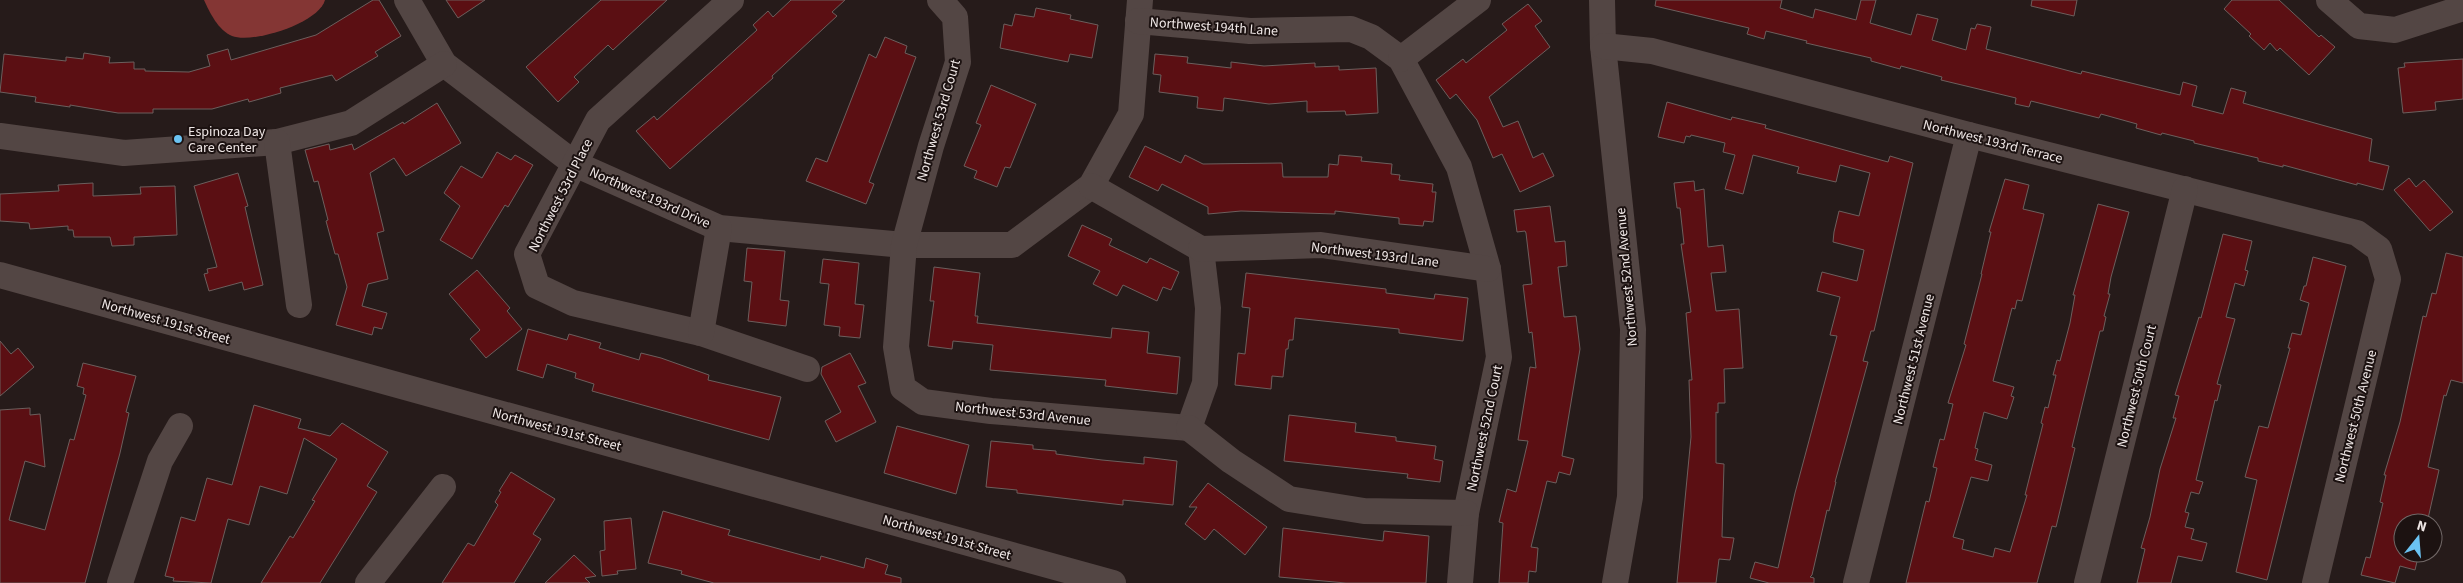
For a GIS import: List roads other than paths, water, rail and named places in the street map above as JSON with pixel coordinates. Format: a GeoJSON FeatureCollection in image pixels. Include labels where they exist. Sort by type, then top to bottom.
{"type":"FeatureCollection","features":[{"type":"Feature","properties":{"kind":"street","name":"Northwest 193rd Drive"},"geometry":{"type":"LineString","coordinates":[[407,0],[444,64],[575,164],[719,228],[904,245]]}},
{"type":"Feature","properties":{"kind":"street","name":"Northwest 53rd Place"},"geometry":{"type":"LineString","coordinates":[[731,0],[598,120],[527,254],[537,286],[573,303],[700,333],[806,369]]}},
{"type":"Feature","properties":{"kind":"street","name":"Northwest 53rd Court"},"geometry":{"type":"LineString","coordinates":[[904,245],[931,146],[958,62],[955,16],[940,0]]}},
{"type":"Feature","properties":{"kind":"street"},"geometry":{"type":"LineString","coordinates":[[1400,59],[1478,0]]}},
{"type":"Feature","properties":{"kind":"street","name":"Northwest 52nd Avenue"},"geometry":{"type":"LineString","coordinates":[[1602,0],[1603,46],[1633,329],[1630,498],[1615,583]]}},
{"type":"Feature","properties":{"kind":"street"},"geometry":{"type":"LineString","coordinates":[[2329,0],[2359,26],[2395,30],[2463,8]]}},
{"type":"Feature","properties":{"kind":"street"},"geometry":{"type":"LineString","coordinates":[[904,245],[1012,245],[1091,186],[1131,114],[1139,10]]}},
{"type":"Feature","properties":{"kind":"street","name":"Northwest 194th Lane"},"geometry":{"type":"LineString","coordinates":[[1139,10],[1250,31],[1350,29],[1371,37],[1400,59]]}},
{"type":"Feature","properties":{"kind":"street","name":"Northwest 193rd Terrace"},"geometry":{"type":"LineString","coordinates":[[1603,46],[1652,51],[1969,135],[2357,233],[2379,249]]}},
{"type":"Feature","properties":{"kind":"street","name":"Northwest 52nd Court"},"geometry":{"type":"LineString","coordinates":[[1400,59],[1459,167],[1488,269],[1499,357],[1466,513],[1460,583]]}},
{"type":"Feature","properties":{"kind":"street"},"geometry":{"type":"LineString","coordinates":[[0,136],[124,153],[277,142],[351,123],[444,64]]}},
{"type":"Feature","properties":{"kind":"street","name":"Northwest 51st Avenue"},"geometry":{"type":"LineString","coordinates":[[1856,583],[1969,135]]}},
{"type":"Feature","properties":{"kind":"street"},"geometry":{"type":"LineString","coordinates":[[277,142],[298,305]]}},
{"type":"Feature","properties":{"kind":"street"},"geometry":{"type":"LineString","coordinates":[[1091,186],[1202,249],[1208,308],[1205,382],[1189,428],[1231,461],[1289,499],[1364,511],[1466,513]]}},
{"type":"Feature","properties":{"kind":"street","name":"Northwest 50th Court"},"geometry":{"type":"LineString","coordinates":[[2087,583],[2185,190]]}},
{"type":"Feature","properties":{"kind":"street"},"geometry":{"type":"LineString","coordinates":[[700,333],[719,228]]}},
{"type":"Feature","properties":{"kind":"street","name":"Northwest 53rd Avenue"},"geometry":{"type":"LineString","coordinates":[[904,245],[896,347],[903,388],[923,402],[991,411],[1189,428]]}},
{"type":"Feature","properties":{"kind":"street","name":"Northwest 193rd Lane"},"geometry":{"type":"LineString","coordinates":[[1202,249],[1321,245],[1488,269]]}},
{"type":"Feature","properties":{"kind":"street","name":"Northwest 50th Avenue"},"geometry":{"type":"LineString","coordinates":[[2315,583],[2388,279],[2379,249]]}},
{"type":"Feature","properties":{"kind":"street","name":"Northwest 191st Street"},"geometry":{"type":"LineString","coordinates":[[0,275],[1113,583]]}},
{"type":"Feature","properties":{"kind":"street"},"geometry":{"type":"LineString","coordinates":[[120,583],[160,461],[180,426]]}},
{"type":"Feature","properties":{"kind":"street"},"geometry":{"type":"LineString","coordinates":[[368,583],[443,487]]}},
{"type":"Feature","properties":{"kind":"place","name":"Espinoza Day Care Center"},"geometry":{"type":"Point","coordinates":[178,139]}}]}
